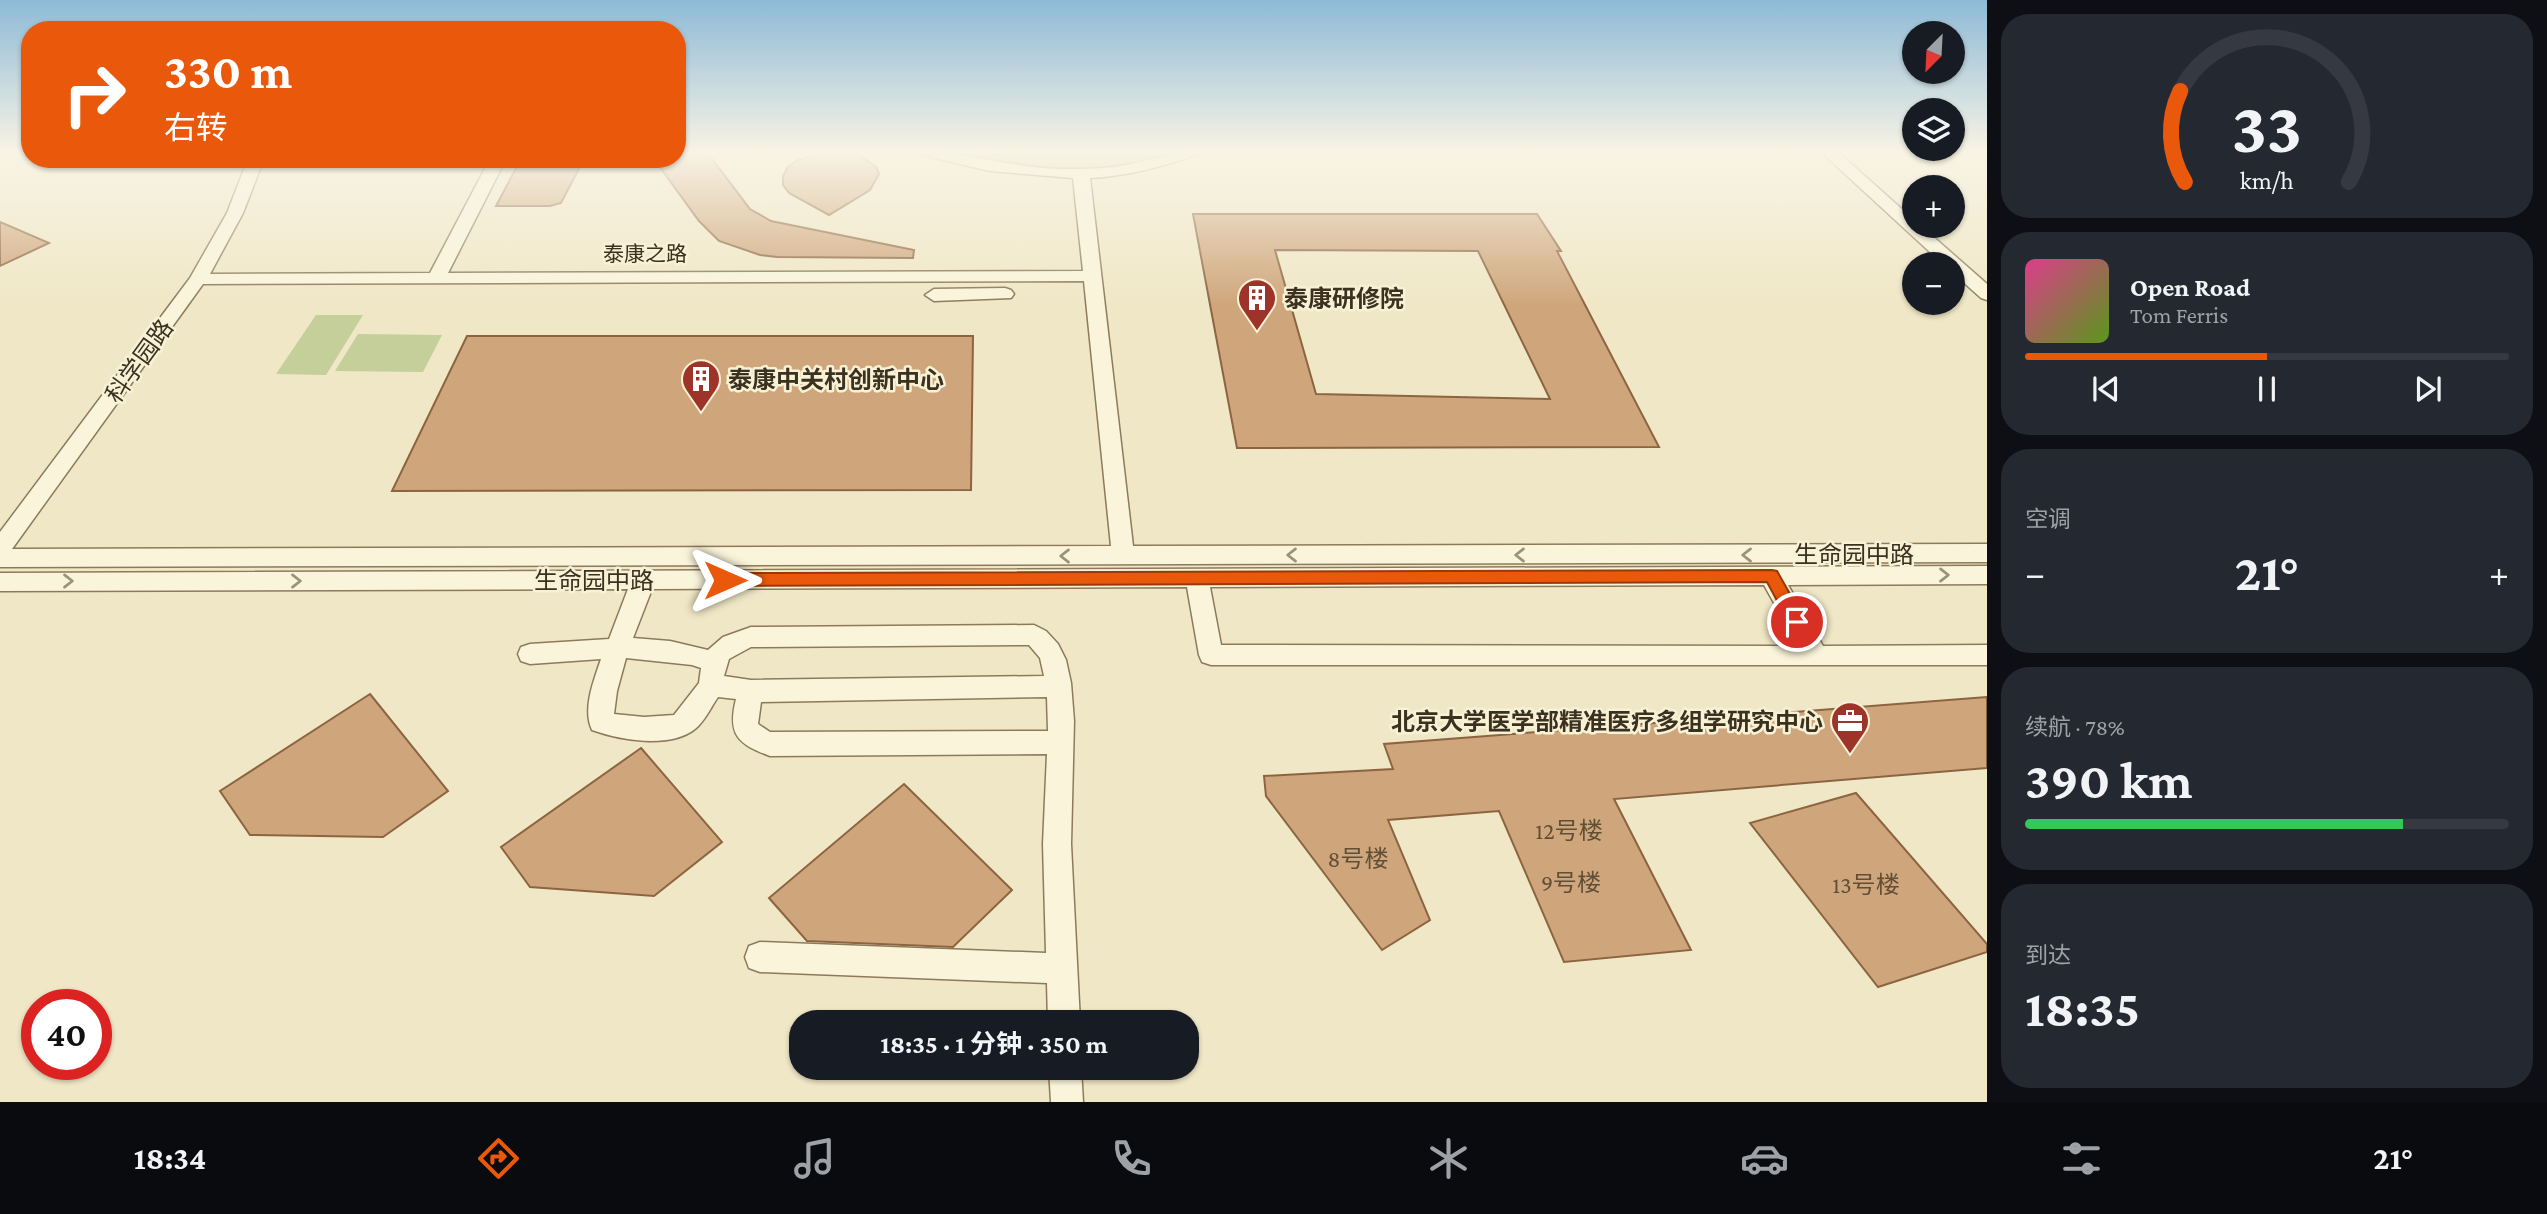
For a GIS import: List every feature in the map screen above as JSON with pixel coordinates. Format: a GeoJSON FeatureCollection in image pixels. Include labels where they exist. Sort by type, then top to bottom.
{"type":"FeatureCollection","features":[{"type":"Feature","properties":{"kind":"street","name":"科学园路"},"geometry":{"type":"LineString","coordinates":[[0,549],[198,279],[239,202]]}},
{"type":"Feature","properties":{"kind":"street"},"geometry":{"type":"LineString","coordinates":[[437,277],[476,202]]}},
{"type":"Feature","properties":{"kind":"street"},"geometry":{"type":"LineString","coordinates":[[1084,202],[1123,556]]}},
{"type":"Feature","properties":{"kind":"street"},"geometry":{"type":"LineString","coordinates":[[1885,202],[1941,252]]}},
{"type":"Feature","properties":{"kind":"street"},"geometry":{"type":"LineString","coordinates":[[1965,273],[1987,268]]}},
{"type":"Feature","properties":{"kind":"street"},"geometry":{"type":"LineString","coordinates":[[1965,274],[1987,294]]}},
{"type":"Feature","properties":{"kind":"street","name":"泰康之路"},"geometry":{"type":"LineString","coordinates":[[198,279],[437,277],[1005,294],[1091,276]]}},
{"type":"Feature","properties":{"kind":"street"},"geometry":{"type":"LineString","coordinates":[[934,295],[1005,294]]}},
{"type":"Feature","properties":{"kind":"street","name":"生命园中路"},"geometry":{"type":"LineString","coordinates":[[0,558],[1987,553]]}},
{"type":"Feature","properties":{"kind":"street","name":"生命园中路"},"geometry":{"type":"LineString","coordinates":[[1,583],[1987,575]]}},
{"type":"Feature","properties":{"kind":"street"},"geometry":{"type":"LineString","coordinates":[[1772,576],[1816,656]]}},
{"type":"Feature","properties":{"kind":"street"},"geometry":{"type":"LineString","coordinates":[[1197,577],[1211,655],[1987,655]]}},
{"type":"Feature","properties":{"kind":"street"},"geometry":{"type":"LineString","coordinates":[[643,580],[599,711],[601,722],[613,727],[673,727],[684,722],[712,673],[719,651],[751,637],[1034,635],[1044,642],[1055,662],[1058,686],[1057,822],[1064,1010]]}},
{"type":"Feature","properties":{"kind":"street"},"geometry":{"type":"LineString","coordinates":[[530,654],[619,650],[691,652],[712,673],[751,691],[1058,686]]}},
{"type":"Feature","properties":{"kind":"street"},"geometry":{"type":"LineString","coordinates":[[751,691],[745,724],[749,734],[757,741],[770,744],[1059,742]]}},
{"type":"Feature","properties":{"kind":"street"},"geometry":{"type":"LineString","coordinates":[[760,957],[1062,969]]}},
{"type":"Feature","properties":{"kind":"street"},"geometry":{"type":"LineString","coordinates":[[1066,1080],[1067,1102]]}},
{"type":"Feature","properties":{"kind":"green space"},"geometry":{"type":"Polygon","coordinates":[[[316,315],[363,315],[326,375],[276,374],[316,315]]]}},
{"type":"Feature","properties":{"kind":"green space"},"geometry":{"type":"Polygon","coordinates":[[[358,334],[442,335],[423,372],[335,371],[358,334]]]}},
{"type":"Feature","properties":{"kind":"building"},"geometry":{"type":"Polygon","coordinates":[[[498,202],[561,202],[550,206],[496,206],[498,202]]]}},
{"type":"Feature","properties":{"kind":"building"},"geometry":{"type":"Polygon","coordinates":[[[686,202],[745,202],[750,209],[771,221],[914,250],[913,258],[760,255],[719,241],[686,202]]]}},
{"type":"Feature","properties":{"kind":"building"},"geometry":{"type":"Polygon","coordinates":[[[806,202],[850,202],[829,215],[806,202]]]}},
{"type":"Feature","properties":{"kind":"building","name":"泰康研修院"},"geometry":{"type":"Polygon","coordinates":[[[1193,214],[1537,214],[1561,251],[1557,251],[1659,447],[1237,448],[1193,214]],[[1275,250],[1316,394],[1550,399],[1478,251],[1275,250]]]}},
{"type":"Feature","properties":{"kind":"building"},"geometry":{"type":"Polygon","coordinates":[[[0,222],[49,243],[0,266],[0,222]]]}},
{"type":"Feature","properties":{"kind":"building","name":"泰康中关村创新中心"},"geometry":{"type":"Polygon","coordinates":[[[467,336],[973,336],[971,490],[392,491],[467,336]]]}},
{"type":"Feature","properties":{"kind":"building"},"geometry":{"type":"Polygon","coordinates":[[[370,694],[448,791],[383,837],[250,835],[220,791],[370,694]]]}},
{"type":"Feature","properties":{"kind":"building"},"geometry":{"type":"Polygon","coordinates":[[[1987,697],[1987,768],[1614,799],[1691,950],[1564,962],[1499,811],[1388,820],[1430,920],[1382,950],[1266,796],[1264,776],[1393,769],[1384,744],[1987,697]]]}},
{"type":"Feature","properties":{"kind":"building"},"geometry":{"type":"Polygon","coordinates":[[[641,748],[722,842],[654,896],[530,887],[501,847],[641,748]]]}},
{"type":"Feature","properties":{"kind":"building"},"geometry":{"type":"Polygon","coordinates":[[[904,784],[1012,890],[953,947],[807,941],[769,898],[904,784]]]}},
{"type":"Feature","properties":{"kind":"building"},"geometry":{"type":"Polygon","coordinates":[[[1856,793],[1987,944],[1987,952],[1878,987],[1750,823],[1856,793]]]}},
{"type":"Feature","properties":{"kind":"place","name":"泰康研修院"},"geometry":{"type":"Point","coordinates":[1257,332]}},
{"type":"Feature","properties":{"kind":"place","name":"泰康中关村创新中心"},"geometry":{"type":"Point","coordinates":[701,413]}},
{"type":"Feature","properties":{"kind":"place","name":"北京大学医学部精准医疗多组学研究中心"},"geometry":{"type":"Point","coordinates":[1850,755]}},
{"type":"Feature","properties":{"kind":"route"},"geometry":{"type":"LineString","coordinates":[[725,580],[1772,576],[1797,622]]}}]}
